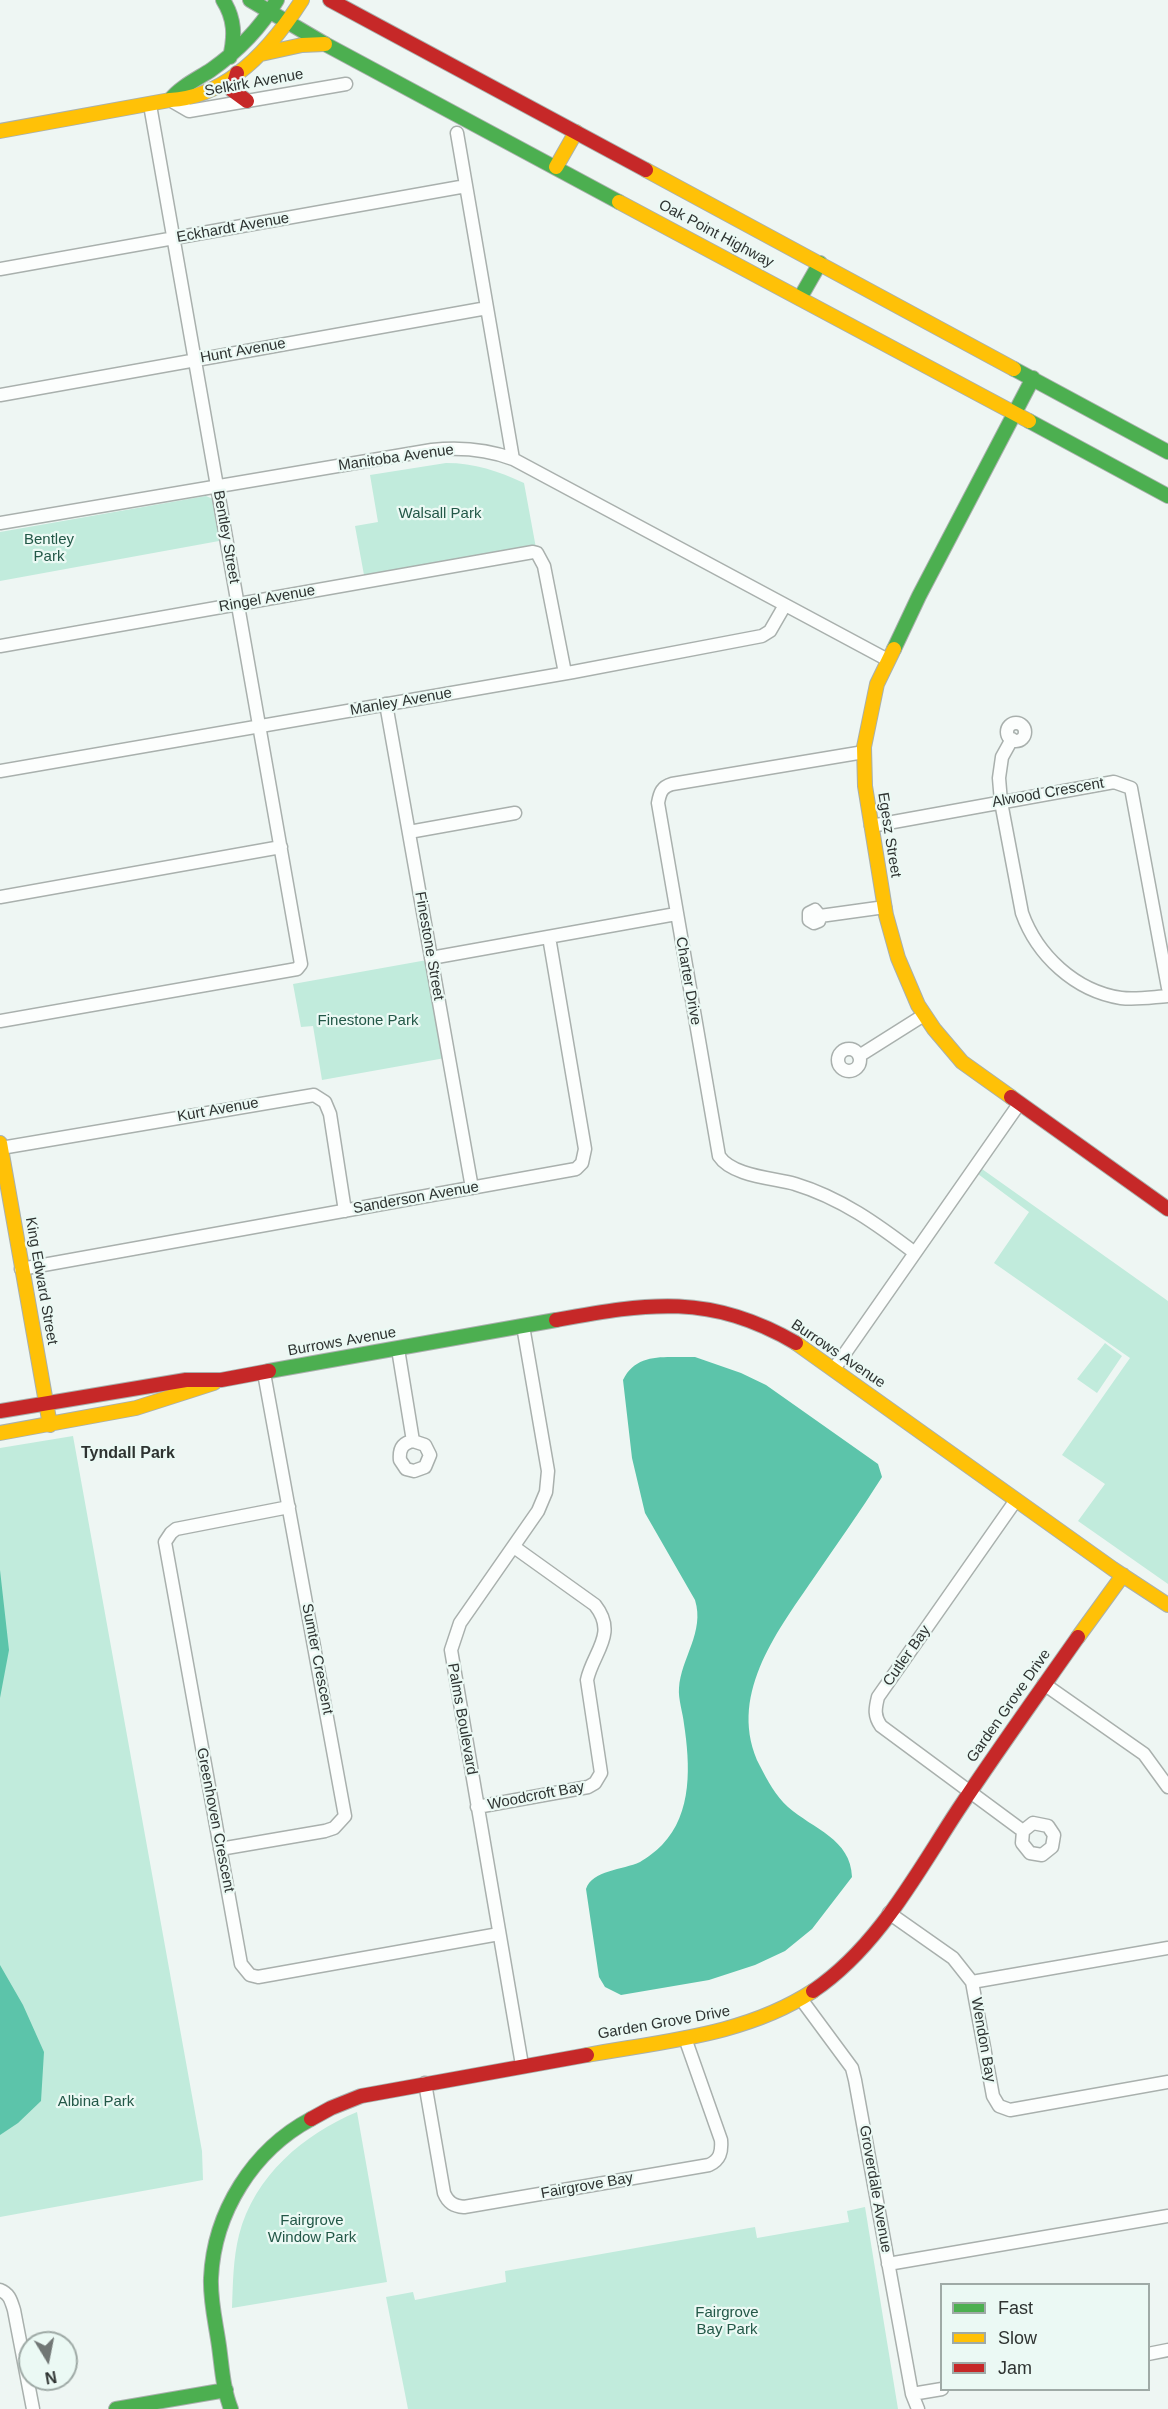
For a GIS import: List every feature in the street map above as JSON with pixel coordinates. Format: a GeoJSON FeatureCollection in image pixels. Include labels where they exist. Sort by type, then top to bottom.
{"type":"FeatureCollection","features":[{"type":"Feature","properties":{"kind":"street"},"geometry":{"type":"LineString","coordinates":[[223,0],[236,28],[230,57]]}},
{"type":"Feature","properties":{"kind":"street","name":"Oak Point Highway"},"geometry":{"type":"LineString","coordinates":[[250,0],[275,5],[290,22],[325,44],[1168,496]]}},
{"type":"Feature","properties":{"kind":"street","name":"Selkirk Avenue"},"geometry":{"type":"LineString","coordinates":[[0,131],[170,100],[180,101],[204,93],[223,83],[261,54],[290,22],[302,0]]}},
{"type":"Feature","properties":{"kind":"street","name":"Oak Point Highway"},"geometry":{"type":"LineString","coordinates":[[330,0],[1168,452]]}},
{"type":"Feature","properties":{"kind":"street","name":"Selkirk Avenue"},"geometry":{"type":"LineString","coordinates":[[170,100],[176,92],[230,57],[259,29],[275,5]]}},
{"type":"Feature","properties":{"kind":"street"},"geometry":{"type":"LineString","coordinates":[[261,54],[302,45],[325,44]]}},
{"type":"Feature","properties":{"kind":"street"},"geometry":{"type":"LineString","coordinates":[[237,73],[232,90],[247,101]]}},
{"type":"Feature","properties":{"kind":"street","name":"Selkirk Avenue"},"geometry":{"type":"LineString","coordinates":[[170,100],[189,111],[346,84]]}},
{"type":"Feature","properties":{"kind":"street","name":"Bentley Street"},"geometry":{"type":"LineString","coordinates":[[0,1021],[297,969],[301,964],[150,105]]}},
{"type":"Feature","properties":{"kind":"street"},"geometry":{"type":"LineString","coordinates":[[555,167],[576,132]]}},
{"type":"Feature","properties":{"kind":"street"},"geometry":{"type":"LineString","coordinates":[[457,133],[513,459]]}},
{"type":"Feature","properties":{"kind":"street","name":"Eckhardt Avenue"},"geometry":{"type":"LineString","coordinates":[[0,269],[466,186]]}},
{"type":"Feature","properties":{"kind":"street"},"geometry":{"type":"LineString","coordinates":[[800,298],[820,263]]}},
{"type":"Feature","properties":{"kind":"street","name":"Hunt Avenue"},"geometry":{"type":"LineString","coordinates":[[0,395],[487,308]]}},
{"type":"Feature","properties":{"kind":"street","name":"Egesz Street"},"geometry":{"type":"LineString","coordinates":[[1033,378],[919,596],[877,684],[864,752],[865,786],[871,826],[885,907],[898,958],[924,1015],[962,1062],[1019,1104],[1166,1202]]}},
{"type":"Feature","properties":{"kind":"street","name":"Manitoba Avenue"},"geometry":{"type":"LineString","coordinates":[[0,523],[450,448],[484,450],[513,459],[888,660]]}},
{"type":"Feature","properties":{"kind":"street","name":"Ringel Avenue"},"geometry":{"type":"LineString","coordinates":[[0,646],[533,552],[537,553],[544,566],[565,673]]}},
{"type":"Feature","properties":{"kind":"street","name":"Manley Avenue"},"geometry":{"type":"LineString","coordinates":[[0,771],[565,673],[762,636],[770,632],[785,605]]}},
{"type":"Feature","properties":{"kind":"street","name":"Finestone Street"},"geometry":{"type":"LineString","coordinates":[[386,704],[472,1188]]}},
{"type":"Feature","properties":{"kind":"street"},"geometry":{"type":"LineString","coordinates":[[1012,739],[999,766],[1001,802],[1022,913],[1028,929],[1047,957],[1077,981],[1095,990],[1121,998],[1168,996]]}},
{"type":"Feature","properties":{"kind":"street","name":"Charter Drive"},"geometry":{"type":"LineString","coordinates":[[864,752],[665,786],[659,793],[658,803],[719,1156],[731,1168],[823,1194],[872,1220],[915,1253]]}},
{"type":"Feature","properties":{"kind":"street","name":"Alwood Crescent"},"geometry":{"type":"LineString","coordinates":[[871,826],[1114,782],[1131,788],[1168,988]]}},
{"type":"Feature","properties":{"kind":"street"},"geometry":{"type":"LineString","coordinates":[[409,832],[515,813]]}},
{"type":"Feature","properties":{"kind":"street"},"geometry":{"type":"LineString","coordinates":[[0,897],[281,847]]}},
{"type":"Feature","properties":{"kind":"street"},"geometry":{"type":"LineString","coordinates":[[820,916],[885,907]]}},
{"type":"Feature","properties":{"kind":"street"},"geometry":{"type":"LineString","coordinates":[[431,958],[676,914]]}},
{"type":"Feature","properties":{"kind":"street","name":"Sanderson Avenue"},"geometry":{"type":"LineString","coordinates":[[21,1269],[576,1169],[585,1156],[549,937]]}},
{"type":"Feature","properties":{"kind":"street"},"geometry":{"type":"LineString","coordinates":[[859,1056],[924,1015]]}},
{"type":"Feature","properties":{"kind":"street","name":"Kurt Avenue"},"geometry":{"type":"LineString","coordinates":[[0,1145],[314,1095],[325,1102],[330,1114],[345,1211]]}},
{"type":"Feature","properties":{"kind":"street"},"geometry":{"type":"LineString","coordinates":[[834,1370],[1019,1104]]}},
{"type":"Feature","properties":{"kind":"street","name":"King Edward Street"},"geometry":{"type":"LineString","coordinates":[[0,1145],[50,1425]]}},
{"type":"Feature","properties":{"kind":"street","name":"Burrows Avenue"},"geometry":{"type":"LineString","coordinates":[[0,1411],[186,1380],[221,1380],[264,1373],[644,1305],[676,1305],[708,1309],[760,1325],[783,1335],[1168,1605]]}},
{"type":"Feature","properties":{"kind":"street","name":"Palms Boulevard"},"geometry":{"type":"LineString","coordinates":[[522,1326],[548,1471],[546,1492],[538,1510],[460,1623],[451,1650],[522,2065]]}},
{"type":"Feature","properties":{"kind":"street"},"geometry":{"type":"LineString","coordinates":[[398,1349],[413,1441]]}},
{"type":"Feature","properties":{"kind":"street","name":"Sumter Crescent"},"geometry":{"type":"LineString","coordinates":[[220,1849],[324,1831],[334,1828],[345,1816],[264,1373]]}},
{"type":"Feature","properties":{"kind":"street","name":"Burrows Avenue"},"geometry":{"type":"LineString","coordinates":[[0,1433],[113,1413],[189,1394],[221,1380]]}},
{"type":"Feature","properties":{"kind":"street","name":"Cutler Bay"},"geometry":{"type":"LineString","coordinates":[[1016,1500],[878,1697],[876,1719],[881,1726],[1023,1830]]}},
{"type":"Feature","properties":{"kind":"street","name":"Greenhoven Crescent"},"geometry":{"type":"LineString","coordinates":[[288,1507],[176,1529],[165,1542],[241,1964],[250,1976],[258,1977],[499,1934]]}},
{"type":"Feature","properties":{"kind":"street","name":"Woodcroft Bay"},"geometry":{"type":"LineString","coordinates":[[477,1807],[588,1787],[595,1783],[601,1773],[587,1680],[605,1635],[600,1611],[595,1605],[513,1547]]}},
{"type":"Feature","properties":{"kind":"street","name":"Garden Grove Drive"},"geometry":{"type":"LineString","coordinates":[[228,2402],[214,2321],[211,2279],[220,2229],[247,2175],[278,2139],[323,2111],[361,2096],[685,2037],[758,2020],[801,1999],[847,1963],[889,1913],[1044,1684],[1123,1575]]}},
{"type":"Feature","properties":{"kind":"street"},"geometry":{"type":"LineString","coordinates":[[1044,1684],[1144,1754],[1168,1787]]}},
{"type":"Feature","properties":{"kind":"street","name":"Wendon Bay"},"geometry":{"type":"LineString","coordinates":[[889,1913],[953,1958],[972,1982],[993,2096],[999,2106],[1010,2110],[1168,2082]]}},
{"type":"Feature","properties":{"kind":"street"},"geometry":{"type":"LineString","coordinates":[[972,1982],[1168,1948]]}},
{"type":"Feature","properties":{"kind":"street","name":"Groverdale Avenue"},"geometry":{"type":"LineString","coordinates":[[801,1999],[852,2068],[912,2394],[918,2409]]}},
{"type":"Feature","properties":{"kind":"street","name":"Fairgrove Bay"},"geometry":{"type":"LineString","coordinates":[[425,2083],[444,2193],[446,2199],[456,2206],[464,2207],[709,2165],[722,2152],[721,2140],[685,2037]]}},
{"type":"Feature","properties":{"kind":"street"},"geometry":{"type":"LineString","coordinates":[[888,2264],[1168,2216]]}},
{"type":"Feature","properties":{"kind":"street"},"geometry":{"type":"LineString","coordinates":[[0,2290],[6,2293],[14,2310],[33,2409]]}},
{"type":"Feature","properties":{"kind":"street"},"geometry":{"type":"LineString","coordinates":[[1150,2354],[1168,2350]]}},
{"type":"Feature","properties":{"kind":"street"},"geometry":{"type":"LineString","coordinates":[[912,2394],[940,2389]]}},
{"type":"Feature","properties":{"kind":"street","name":"Groverdale Avenue"},"geometry":{"type":"LineString","coordinates":[[911,2409],[912,2394]]}},
{"type":"Feature","properties":{"kind":"street"},"geometry":{"type":"LineString","coordinates":[[116,2409],[228,2402]]}},
{"type":"Feature","properties":{"kind":"green space","name":"Walsall Park"},"geometry":{"type":"Polygon","coordinates":[[[446,463],[467,464],[524,483],[536,548],[364,575],[355,526],[378,522],[370,475],[446,463]]]}},
{"type":"Feature","properties":{"kind":"green space","name":"Bentley Park"},"geometry":{"type":"Polygon","coordinates":[[[206,496],[213,499],[219,541],[0,581],[0,532],[206,496]]]}},
{"type":"Feature","properties":{"kind":"green space","name":"Finestone Park"},"geometry":{"type":"Polygon","coordinates":[[[427,960],[445,1058],[322,1080],[313,1026],[301,1027],[293,984],[427,960]]]}},
{"type":"Feature","properties":{"kind":"green space"},"geometry":{"type":"Polygon","coordinates":[[[982,1169],[1168,1301],[1168,1584],[1078,1521],[1105,1484],[1062,1455],[1130,1358],[994,1263],[1029,1212],[978,1174],[982,1169]]]}},
{"type":"Feature","properties":{"kind":"green space"},"geometry":{"type":"Polygon","coordinates":[[[1105,1343],[1122,1356],[1097,1393],[1077,1379],[1105,1343]]]}},
{"type":"Feature","properties":{"kind":"green space","name":"Albina Park"},"geometry":{"type":"Polygon","coordinates":[[[73,1436],[202,2151],[203,2180],[0,2217],[0,1448],[73,1436]]]}},
{"type":"Feature","properties":{"kind":"green space","name":"Fairgrove Window Park"},"geometry":{"type":"Polygon","coordinates":[[[357,2112],[387,2282],[232,2308],[237,2244],[246,2214],[256,2194],[269,2176],[300,2145],[337,2121],[357,2112]]]}},
{"type":"Feature","properties":{"kind":"green space","name":"Fairgrove Bay Park"},"geometry":{"type":"Polygon","coordinates":[[[865,2207],[898,2409],[408,2409],[386,2297],[413,2292],[415,2300],[506,2282],[505,2271],[755,2227],[757,2238],[849,2222],[847,2211],[865,2207]]]}},
{"type":"Feature","properties":{"kind":"shaded area"},"geometry":{"type":"Polygon","coordinates":[[[664,1357],[695,1357],[741,1373],[766,1385],[878,1464],[882,1477],[784,1621],[771,1644],[752,1691],[749,1716],[751,1741],[760,1766],[772,1788],[788,1807],[838,1844],[850,1864],[852,1877],[812,1929],[785,1951],[755,1965],[709,1980],[621,1995],[605,1987],[599,1977],[586,1889],[589,1883],[601,1874],[633,1865],[651,1854],[662,1845],[679,1818],[687,1788],[688,1771],[679,1688],[697,1623],[695,1600],[645,1513],[632,1458],[623,1380],[636,1364],[645,1360],[664,1357]]]}},
{"type":"Feature","properties":{"kind":"shaded area"},"geometry":{"type":"Polygon","coordinates":[[[0,1570],[9,1650],[0,1698],[0,1570]]]}},
{"type":"Feature","properties":{"kind":"shaded area"},"geometry":{"type":"Polygon","coordinates":[[[0,1965],[23,2005],[44,2052],[41,2101],[18,2123],[0,2135],[0,1965]]]}},
{"type":"Feature","properties":{"kind":"traffic: fast"},"geometry":{"type":"LineString","coordinates":[[223,0],[230,14],[233,28],[230,57]]}},
{"type":"Feature","properties":{"kind":"traffic: fast"},"geometry":{"type":"LineString","coordinates":[[250,0],[325,44],[619,202]]}},
{"type":"Feature","properties":{"kind":"traffic: fast"},"geometry":{"type":"LineString","coordinates":[[170,100],[239,47],[256,30],[277,0]]}},
{"type":"Feature","properties":{"kind":"traffic: fast"},"geometry":{"type":"LineString","coordinates":[[800,298],[820,263]]}},
{"type":"Feature","properties":{"kind":"traffic: fast"},"geometry":{"type":"LineString","coordinates":[[1014,369],[1168,452]]}},
{"type":"Feature","properties":{"kind":"traffic: fast"},"geometry":{"type":"LineString","coordinates":[[894,649],[919,596],[1033,378]]}},
{"type":"Feature","properties":{"kind":"traffic: fast"},"geometry":{"type":"LineString","coordinates":[[1029,421],[1168,496]]}},
{"type":"Feature","properties":{"kind":"traffic: fast"},"geometry":{"type":"LineString","coordinates":[[269,1371],[556,1320]]}},
{"type":"Feature","properties":{"kind":"traffic: fast"},"geometry":{"type":"LineString","coordinates":[[231,2409],[223,2378],[211,2295],[214,2253],[220,2230],[240,2185],[255,2166],[290,2132],[311,2119]]}},
{"type":"Feature","properties":{"kind":"traffic: fast"},"geometry":{"type":"LineString","coordinates":[[116,2409],[226,2390]]}},
{"type":"Feature","properties":{"kind":"traffic: slow"},"geometry":{"type":"LineString","coordinates":[[0,131],[191,97],[211,90],[230,79],[263,52],[302,0]]}},
{"type":"Feature","properties":{"kind":"traffic: slow"},"geometry":{"type":"LineString","coordinates":[[261,54],[302,45],[325,44]]}},
{"type":"Feature","properties":{"kind":"traffic: slow"},"geometry":{"type":"LineString","coordinates":[[556,167],[576,132]]}},
{"type":"Feature","properties":{"kind":"traffic: slow"},"geometry":{"type":"LineString","coordinates":[[646,170],[1014,369]]}},
{"type":"Feature","properties":{"kind":"traffic: slow"},"geometry":{"type":"LineString","coordinates":[[619,202],[1029,421]]}},
{"type":"Feature","properties":{"kind":"traffic: slow"},"geometry":{"type":"LineString","coordinates":[[894,649],[877,684],[864,747],[865,786],[886,915],[898,958],[918,1005],[934,1029],[962,1062],[1011,1097]]}},
{"type":"Feature","properties":{"kind":"traffic: slow"},"geometry":{"type":"LineString","coordinates":[[0,1143],[50,1425]]}},
{"type":"Feature","properties":{"kind":"traffic: slow"},"geometry":{"type":"LineString","coordinates":[[796,1343],[1113,1569],[1168,1605]]}},
{"type":"Feature","properties":{"kind":"traffic: slow"},"geometry":{"type":"LineString","coordinates":[[0,1433],[136,1408],[214,1383]]}},
{"type":"Feature","properties":{"kind":"traffic: slow"},"geometry":{"type":"LineString","coordinates":[[1078,1637],[1123,1575]]}},
{"type":"Feature","properties":{"kind":"traffic: slow"},"geometry":{"type":"LineString","coordinates":[[587,2055],[675,2040],[732,2027],[760,2018],[813,1991]]}},
{"type":"Feature","properties":{"kind":"traffic: jam"},"geometry":{"type":"LineString","coordinates":[[330,0],[646,170]]}},
{"type":"Feature","properties":{"kind":"traffic: jam"},"geometry":{"type":"LineString","coordinates":[[237,73],[232,90],[247,101]]}},
{"type":"Feature","properties":{"kind":"traffic: jam"},"geometry":{"type":"LineString","coordinates":[[1011,1097],[1168,1209]]}},
{"type":"Feature","properties":{"kind":"traffic: jam"},"geometry":{"type":"LineString","coordinates":[[556,1320],[621,1309],[679,1306],[707,1309],[735,1316],[765,1327],[796,1343]]}},
{"type":"Feature","properties":{"kind":"traffic: jam"},"geometry":{"type":"LineString","coordinates":[[0,1411],[186,1380],[221,1380],[269,1371]]}},
{"type":"Feature","properties":{"kind":"traffic: jam"},"geometry":{"type":"LineString","coordinates":[[813,1991],[857,1953],[894,1908],[973,1788],[1078,1637]]}},
{"type":"Feature","properties":{"kind":"traffic: jam"},"geometry":{"type":"LineString","coordinates":[[311,2119],[361,2096],[587,2055]]}},
{"type":"Feature","properties":{"kind":"district","name":"Tyndall Park"},"geometry":{"type":"Point","coordinates":[128,1454]}}]}
